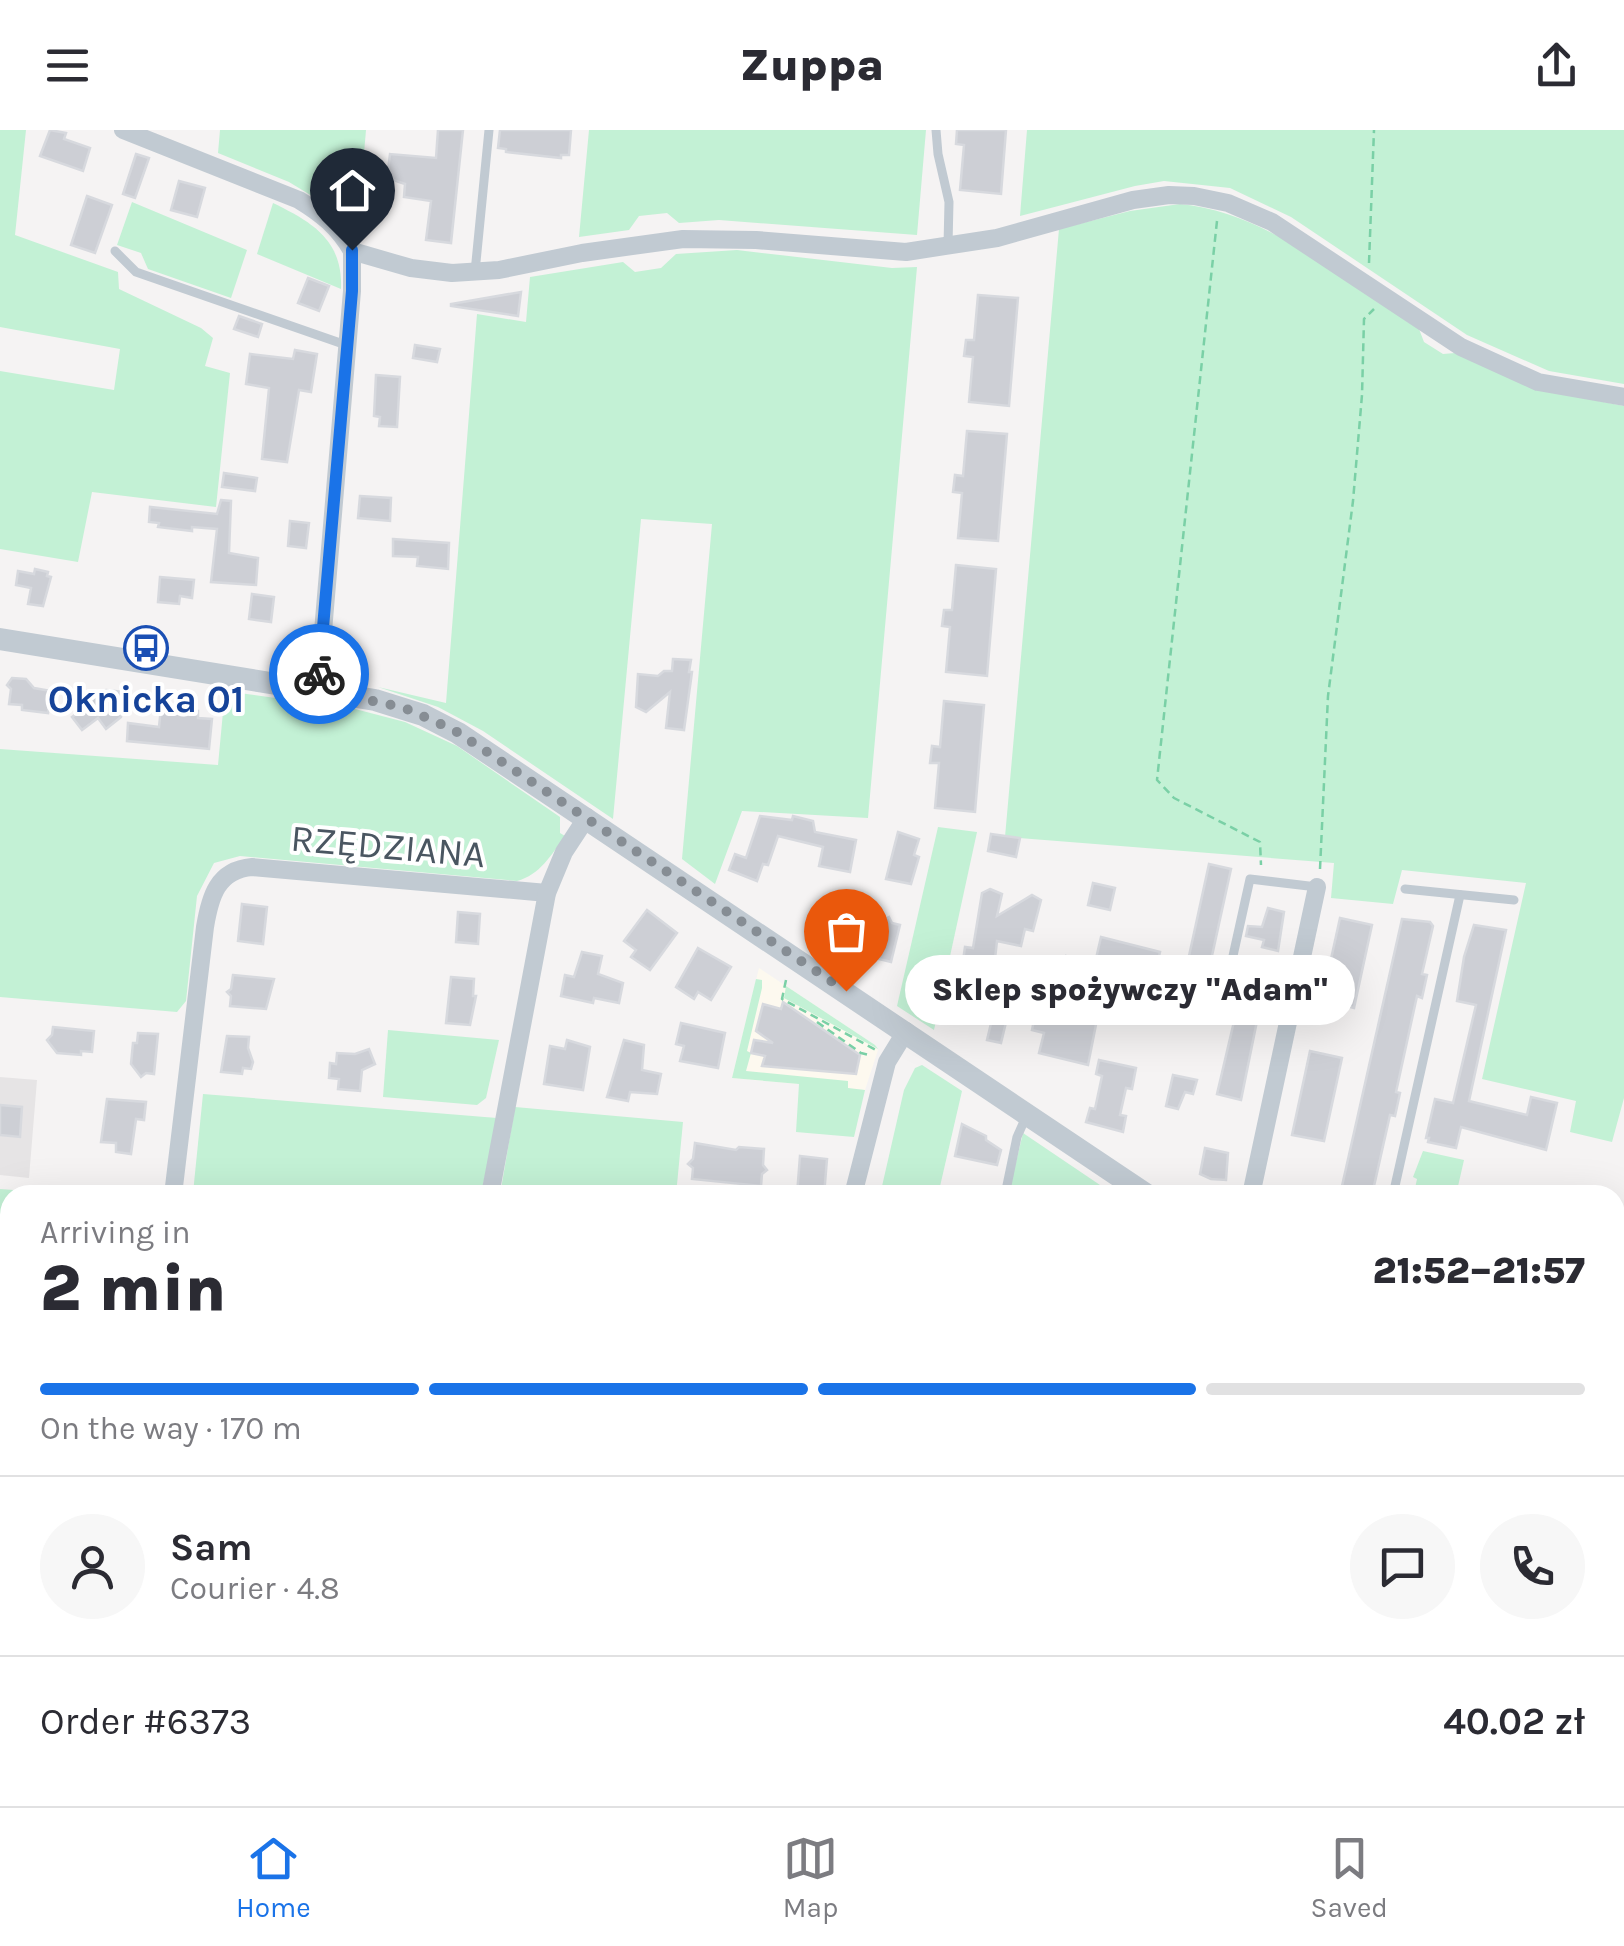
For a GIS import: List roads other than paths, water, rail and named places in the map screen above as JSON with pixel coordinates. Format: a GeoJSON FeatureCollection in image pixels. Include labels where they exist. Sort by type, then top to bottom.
{"type":"FeatureCollection","features":[{"type":"Feature","properties":{"kind":"street"},"geometry":{"type":"LineString","coordinates":[[122,130],[298,200],[325,216],[352,250],[318,690]]}},
{"type":"Feature","properties":{"kind":"street"},"geometry":{"type":"LineString","coordinates":[[352,250],[427,271],[475,273],[683,238],[895,252],[948,248],[1154,197],[1182,196],[1228,203],[1272,222],[1461,347],[1526,377],[1555,387],[1624,397]]}},
{"type":"Feature","properties":{"kind":"street"},"geometry":{"type":"LineString","coordinates":[[0,638],[384,702],[441,723],[1132,1185]]}},
{"type":"Feature","properties":{"kind":"street"},"geometry":{"type":"LineString","coordinates":[[492,1185],[547,892],[564,852],[587,817]]}},
{"type":"Feature","properties":{"kind":"street","name":"RZĘDZIANA"},"geometry":{"type":"LineString","coordinates":[[174,1185],[210,898],[226,875],[238,868],[252,867],[547,892]]}},
{"type":"Feature","properties":{"kind":"street"},"geometry":{"type":"LineString","coordinates":[[1253,1185],[1317,887]]}},
{"type":"Feature","properties":{"kind":"street"},"geometry":{"type":"LineString","coordinates":[[856,1185],[887,1062],[906,1031]]}},
{"type":"Feature","properties":{"kind":"lane"},"geometry":{"type":"LineString","coordinates":[[475,273],[488,130]]}},
{"type":"Feature","properties":{"kind":"lane"},"geometry":{"type":"LineString","coordinates":[[936,130],[950,202],[948,248]]}},
{"type":"Feature","properties":{"kind":"lane"},"geometry":{"type":"LineString","coordinates":[[115,250],[136,272],[346,345]]}},
{"type":"Feature","properties":{"kind":"lane"},"geometry":{"type":"LineString","coordinates":[[1223,1001],[1250,878],[1317,887]]}},
{"type":"Feature","properties":{"kind":"lane"},"geometry":{"type":"LineString","coordinates":[[1404,890],[1514,900]]}},
{"type":"Feature","properties":{"kind":"lane"},"geometry":{"type":"LineString","coordinates":[[1395,1185],[1460,895]]}},
{"type":"Feature","properties":{"kind":"lane"},"geometry":{"type":"LineString","coordinates":[[1007,1185],[1017,1138],[1028,1114]]}},
{"type":"Feature","properties":{"kind":"place","name":"Oknicka 01"},"geometry":{"type":"Point","coordinates":[146,648]}},
{"type":"Feature","properties":{"kind":"place","name":"Sklep spożywczy \"Adam\""},"geometry":{"type":"Point","coordinates":[846,991]}}]}
